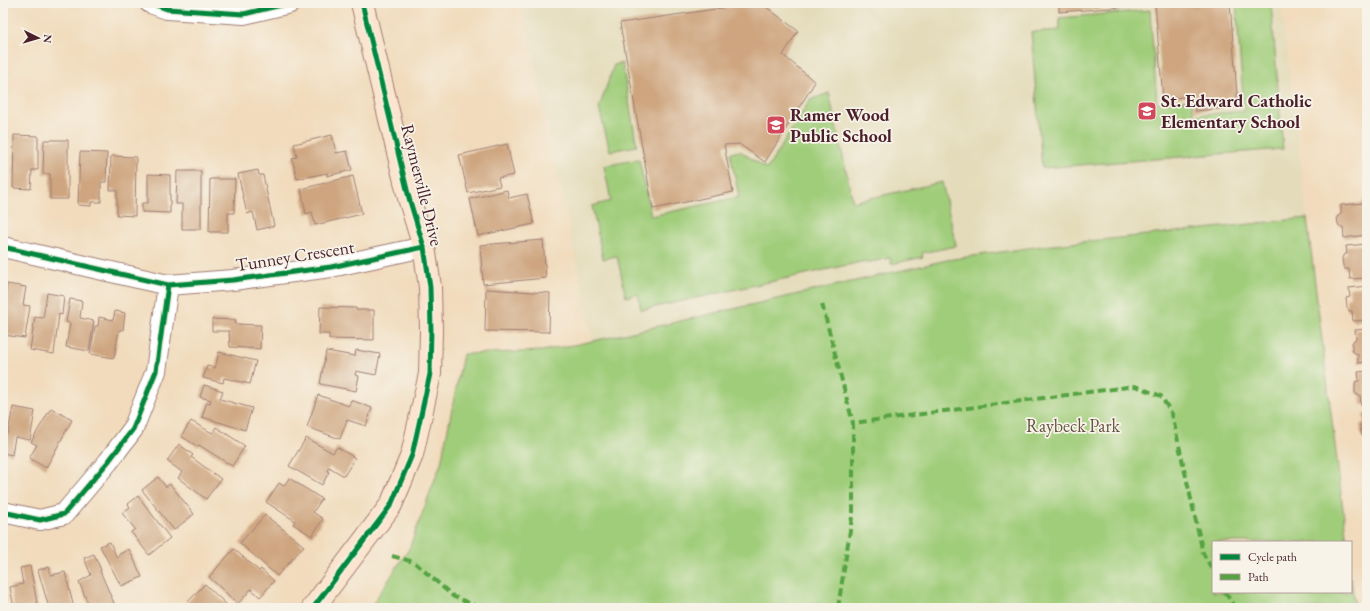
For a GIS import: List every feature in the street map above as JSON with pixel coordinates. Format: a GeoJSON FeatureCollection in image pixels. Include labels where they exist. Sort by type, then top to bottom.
{"type":"FeatureCollection","features":[{"type":"Feature","properties":{"kind":"street"},"geometry":{"type":"LineString","coordinates":[[150,3],[174,10],[244,14],[290,3]]}},
{"type":"Feature","properties":{"kind":"street","name":"Raymerville Drive"},"geometry":{"type":"LineString","coordinates":[[313,608],[391,505],[412,455],[430,374],[430,287],[424,247],[409,198],[362,3]]}},
{"type":"Feature","properties":{"kind":"street","name":"Tunney Crescent"},"geometry":{"type":"LineString","coordinates":[[3,247],[168,285],[233,280],[308,270],[424,247]]}},
{"type":"Feature","properties":{"kind":"street"},"geometry":{"type":"LineString","coordinates":[[3,512],[40,520],[64,514],[108,462],[133,429],[156,371],[168,285]]}},
{"type":"Feature","properties":{"kind":"shaded area","name":"Ramer Wood Public School"},"geometry":{"type":"Polygon","coordinates":[[[522,3],[1281,3],[1307,218],[1034,247],[947,260],[593,341],[522,3]]]}},
{"type":"Feature","properties":{"kind":"green space"},"geometry":{"type":"Polygon","coordinates":[[[1236,3],[1271,3],[1283,149],[1042,168],[1031,32],[1060,30],[1059,18],[1150,10],[1157,103],[1192,100],[1194,115],[1244,111],[1236,3]]]}},
{"type":"Feature","properties":{"kind":"green space"},"geometry":{"type":"Polygon","coordinates":[[[622,63],[637,146],[610,151],[599,108],[614,65],[622,63]]]}},
{"type":"Feature","properties":{"kind":"green space"},"geometry":{"type":"Polygon","coordinates":[[[829,93],[853,202],[942,182],[956,246],[922,253],[923,257],[891,264],[890,258],[866,263],[866,261],[641,310],[638,294],[626,297],[617,256],[603,259],[592,206],[611,201],[604,166],[639,159],[651,216],[739,197],[730,153],[740,151],[767,169],[810,100],[829,93]]]}},
{"type":"Feature","properties":{"kind":"green space","name":"Raybeck Park"},"geometry":{"type":"Polygon","coordinates":[[[1307,218],[1347,541],[1212,541],[1212,593],[1352,593],[1352,586],[1355,608],[370,608],[409,549],[441,463],[463,354],[542,351],[593,341],[947,260],[1034,247],[1307,218]]]}},
{"type":"Feature","properties":{"kind":"building","name":"Ramer Wood Public School"},"geometry":{"type":"Polygon","coordinates":[[[761,3],[798,31],[783,55],[815,82],[765,162],[739,144],[724,145],[733,192],[653,209],[620,23],[761,3]]]}},
{"type":"Feature","properties":{"kind":"building"},"geometry":{"type":"Polygon","coordinates":[[[1059,3],[1148,3],[1148,5],[1059,12],[1059,3]]]}},
{"type":"Feature","properties":{"kind":"building"},"geometry":{"type":"Polygon","coordinates":[[[1155,3],[1230,3],[1238,107],[1195,111],[1194,96],[1163,99],[1155,3]]]}},
{"type":"Feature","properties":{"kind":"building"},"geometry":{"type":"Polygon","coordinates":[[[3,124],[5,124],[5,183],[3,183],[3,124]]]}},
{"type":"Feature","properties":{"kind":"building"},"geometry":{"type":"Polygon","coordinates":[[[14,135],[38,136],[38,170],[32,170],[31,189],[13,188],[14,135]]]}},
{"type":"Feature","properties":{"kind":"building"},"geometry":{"type":"Polygon","coordinates":[[[332,135],[336,153],[347,151],[352,170],[327,176],[327,173],[297,179],[292,158],[297,157],[294,144],[332,135]]]}},
{"type":"Feature","properties":{"kind":"building"},"geometry":{"type":"Polygon","coordinates":[[[44,140],[68,140],[68,199],[50,199],[50,174],[43,174],[44,140]]]}},
{"type":"Feature","properties":{"kind":"building"},"geometry":{"type":"Polygon","coordinates":[[[507,144],[514,175],[498,178],[500,186],[468,193],[459,155],[507,144]]]}},
{"type":"Feature","properties":{"kind":"building"},"geometry":{"type":"Polygon","coordinates":[[[80,152],[107,153],[106,182],[101,182],[101,202],[91,202],[91,206],[78,205],[80,152]]]}},
{"type":"Feature","properties":{"kind":"building"},"geometry":{"type":"Polygon","coordinates":[[[111,156],[136,157],[135,216],[117,215],[117,190],[110,190],[111,156]]]}},
{"type":"Feature","properties":{"kind":"building"},"geometry":{"type":"Polygon","coordinates":[[[258,170],[259,175],[263,175],[274,226],[257,230],[253,212],[247,214],[238,174],[258,170]]]}},
{"type":"Feature","properties":{"kind":"building"},"geometry":{"type":"Polygon","coordinates":[[[177,171],[201,171],[201,229],[182,229],[182,204],[176,204],[177,171]]]}},
{"type":"Feature","properties":{"kind":"building"},"geometry":{"type":"Polygon","coordinates":[[[148,174],[170,175],[170,213],[142,212],[142,203],[148,203],[148,174]]]}},
{"type":"Feature","properties":{"kind":"building"},"geometry":{"type":"Polygon","coordinates":[[[353,176],[362,214],[315,225],[312,212],[306,214],[301,189],[353,176]]]}},
{"type":"Feature","properties":{"kind":"building"},"geometry":{"type":"Polygon","coordinates":[[[210,179],[235,179],[234,213],[228,213],[228,232],[209,232],[210,179]]]}},
{"type":"Feature","properties":{"kind":"building"},"geometry":{"type":"Polygon","coordinates":[[[507,190],[509,198],[527,194],[534,224],[478,236],[470,199],[507,190]]]}},
{"type":"Feature","properties":{"kind":"building"},"geometry":{"type":"Polygon","coordinates":[[[1363,200],[1367,200],[1367,235],[1344,238],[1343,227],[1340,227],[1338,224],[1337,217],[1341,214],[1341,205],[1363,203],[1363,200]]]}},
{"type":"Feature","properties":{"kind":"building"},"geometry":{"type":"Polygon","coordinates":[[[543,240],[546,278],[483,284],[480,245],[543,240]]]}},
{"type":"Feature","properties":{"kind":"building"},"geometry":{"type":"Polygon","coordinates":[[[1367,244],[1367,278],[1350,279],[1349,269],[1345,269],[1343,266],[1342,258],[1344,254],[1347,254],[1346,246],[1367,244]]]}},
{"type":"Feature","properties":{"kind":"building"},"geometry":{"type":"Polygon","coordinates":[[[7,284],[26,287],[23,305],[30,306],[25,338],[3,335],[4,304],[7,284]]]}},
{"type":"Feature","properties":{"kind":"building"},"geometry":{"type":"Polygon","coordinates":[[[1367,286],[1367,320],[1353,321],[1352,311],[1349,311],[1347,308],[1346,298],[1350,297],[1349,288],[1367,286]]]}},
{"type":"Feature","properties":{"kind":"building"},"geometry":{"type":"Polygon","coordinates":[[[486,289],[550,293],[549,332],[485,331],[486,289]]]}},
{"type":"Feature","properties":{"kind":"building"},"geometry":{"type":"Polygon","coordinates":[[[47,293],[64,296],[62,315],[59,314],[54,354],[30,350],[35,317],[43,318],[47,293]]]}},
{"type":"Feature","properties":{"kind":"building"},"geometry":{"type":"Polygon","coordinates":[[[70,299],[82,301],[80,318],[94,321],[89,351],[66,347],[70,323],[66,322],[70,299]]]}},
{"type":"Feature","properties":{"kind":"building"},"geometry":{"type":"Polygon","coordinates":[[[320,307],[374,310],[374,340],[329,339],[329,334],[319,334],[320,307]]]}},
{"type":"Feature","properties":{"kind":"building"},"geometry":{"type":"Polygon","coordinates":[[[115,311],[125,313],[123,330],[119,330],[114,358],[90,354],[95,326],[98,326],[99,317],[113,320],[115,311]]]}},
{"type":"Feature","properties":{"kind":"building"},"geometry":{"type":"Polygon","coordinates":[[[212,319],[236,320],[235,324],[261,325],[260,349],[230,347],[229,331],[212,331],[212,319]]]}},
{"type":"Feature","properties":{"kind":"building"},"geometry":{"type":"Polygon","coordinates":[[[1367,329],[1367,362],[1358,363],[1358,355],[1352,351],[1352,343],[1356,338],[1355,330],[1367,329]]]}},
{"type":"Feature","properties":{"kind":"building"},"geometry":{"type":"Polygon","coordinates":[[[356,350],[380,354],[376,375],[356,371],[355,375],[359,376],[356,391],[320,384],[326,351],[355,356],[356,350]]]}},
{"type":"Feature","properties":{"kind":"building"},"geometry":{"type":"Polygon","coordinates":[[[219,352],[256,361],[250,384],[224,378],[223,383],[203,378],[207,366],[215,368],[219,352]]]}},
{"type":"Feature","properties":{"kind":"building"},"geometry":{"type":"Polygon","coordinates":[[[1367,371],[1367,405],[1361,405],[1360,395],[1357,395],[1355,392],[1355,384],[1356,381],[1359,381],[1358,372],[1367,371]]]}},
{"type":"Feature","properties":{"kind":"building"},"geometry":{"type":"Polygon","coordinates":[[[204,385],[223,391],[220,399],[252,408],[245,430],[202,417],[207,402],[210,403],[211,400],[200,397],[204,385]]]}},
{"type":"Feature","properties":{"kind":"building"},"geometry":{"type":"Polygon","coordinates":[[[318,395],[349,406],[351,400],[372,408],[366,426],[347,420],[340,439],[307,427],[318,395]]]}},
{"type":"Feature","properties":{"kind":"building"},"geometry":{"type":"Polygon","coordinates":[[[13,407],[35,411],[30,440],[15,437],[12,455],[3,453],[3,440],[4,432],[8,433],[13,407]]]}},
{"type":"Feature","properties":{"kind":"building"},"geometry":{"type":"Polygon","coordinates":[[[51,408],[72,420],[46,468],[29,458],[37,445],[31,442],[51,408]]]}},
{"type":"Feature","properties":{"kind":"building"},"geometry":{"type":"Polygon","coordinates":[[[1363,414],[1367,414],[1367,437],[1363,437],[1361,434],[1360,425],[1364,422],[1363,414]]]}},
{"type":"Feature","properties":{"kind":"building"},"geometry":{"type":"Polygon","coordinates":[[[191,421],[212,433],[216,427],[245,446],[232,466],[199,445],[198,447],[181,436],[191,421]]]}},
{"type":"Feature","properties":{"kind":"building"},"geometry":{"type":"Polygon","coordinates":[[[306,438],[333,453],[337,447],[355,458],[344,476],[329,467],[327,471],[329,472],[322,485],[289,466],[306,438]]]}},
{"type":"Feature","properties":{"kind":"building"},"geometry":{"type":"Polygon","coordinates":[[[179,444],[193,455],[191,457],[221,479],[206,499],[178,478],[182,472],[167,461],[179,444]]]}},
{"type":"Feature","properties":{"kind":"building"},"geometry":{"type":"Polygon","coordinates":[[[1364,465],[1367,465],[1367,479],[1364,476],[1364,465]]]}},
{"type":"Feature","properties":{"kind":"building"},"geometry":{"type":"Polygon","coordinates":[[[158,477],[166,487],[170,484],[194,514],[174,530],[142,490],[158,477]]]}},
{"type":"Feature","properties":{"kind":"building"},"geometry":{"type":"Polygon","coordinates":[[[289,478],[322,499],[313,512],[323,519],[312,536],[293,524],[295,521],[266,502],[279,483],[284,486],[289,478]]]}},
{"type":"Feature","properties":{"kind":"building"},"geometry":{"type":"Polygon","coordinates":[[[138,496],[170,538],[149,555],[131,532],[135,529],[122,513],[130,507],[128,504],[138,496]]]}},
{"type":"Feature","properties":{"kind":"building"},"geometry":{"type":"Polygon","coordinates":[[[265,515],[304,546],[277,576],[240,543],[265,515]]]}},
{"type":"Feature","properties":{"kind":"building"},"geometry":{"type":"Polygon","coordinates":[[[110,542],[117,558],[119,557],[118,555],[129,549],[142,577],[121,586],[100,546],[110,542]]]}},
{"type":"Feature","properties":{"kind":"building"},"geometry":{"type":"Polygon","coordinates":[[[234,549],[259,571],[261,569],[274,581],[260,597],[251,589],[238,604],[209,577],[234,549]]]}},
{"type":"Feature","properties":{"kind":"building"},"geometry":{"type":"Polygon","coordinates":[[[94,554],[116,608],[90,608],[79,582],[91,575],[84,558],[94,554]]]}},
{"type":"Feature","properties":{"kind":"building"},"geometry":{"type":"Polygon","coordinates":[[[30,566],[38,608],[14,608],[10,587],[23,584],[20,568],[30,566]]]}},
{"type":"Feature","properties":{"kind":"building"},"geometry":{"type":"Polygon","coordinates":[[[49,567],[51,575],[65,572],[74,608],[49,608],[38,570],[49,567]]]}},
{"type":"Feature","properties":{"kind":"building"},"geometry":{"type":"Polygon","coordinates":[[[205,584],[228,606],[231,608],[182,608],[205,584]]]}},
{"type":"Feature","properties":{"kind":"marked path"},"geometry":{"type":"LineString","coordinates":[[822,304],[853,423]]}},
{"type":"Feature","properties":{"kind":"marked path"},"geometry":{"type":"LineString","coordinates":[[838,608],[853,511],[853,423],[1135,386],[1161,396],[1172,414],[1203,553],[1212,569]]}},
{"type":"Feature","properties":{"kind":"marked path"},"geometry":{"type":"LineString","coordinates":[[392,556],[414,562],[454,597],[482,608]]}},
{"type":"Feature","properties":{"kind":"marked path"},"geometry":{"type":"LineString","coordinates":[[1226,593],[1235,608]]}},
{"type":"Feature","properties":{"kind":"cycle path"},"geometry":{"type":"LineString","coordinates":[[150,3],[167,9],[244,14],[290,3]]}},
{"type":"Feature","properties":{"kind":"cycle path"},"geometry":{"type":"LineString","coordinates":[[313,608],[391,505],[412,455],[430,374],[430,287],[424,247],[409,198],[362,3]]}},
{"type":"Feature","properties":{"kind":"cycle path"},"geometry":{"type":"LineString","coordinates":[[3,247],[168,285],[233,280],[331,267],[424,247]]}},
{"type":"Feature","properties":{"kind":"cycle path"},"geometry":{"type":"LineString","coordinates":[[3,512],[40,520],[64,514],[108,462],[133,429],[156,371],[168,285]]}},
{"type":"Feature","properties":{"kind":"place","name":"St. Edward Catholic Elementary School"},"geometry":{"type":"Point","coordinates":[1147,111]}},
{"type":"Feature","properties":{"kind":"place","name":"Ramer Wood Public School"},"geometry":{"type":"Point","coordinates":[776,125]}}]}
